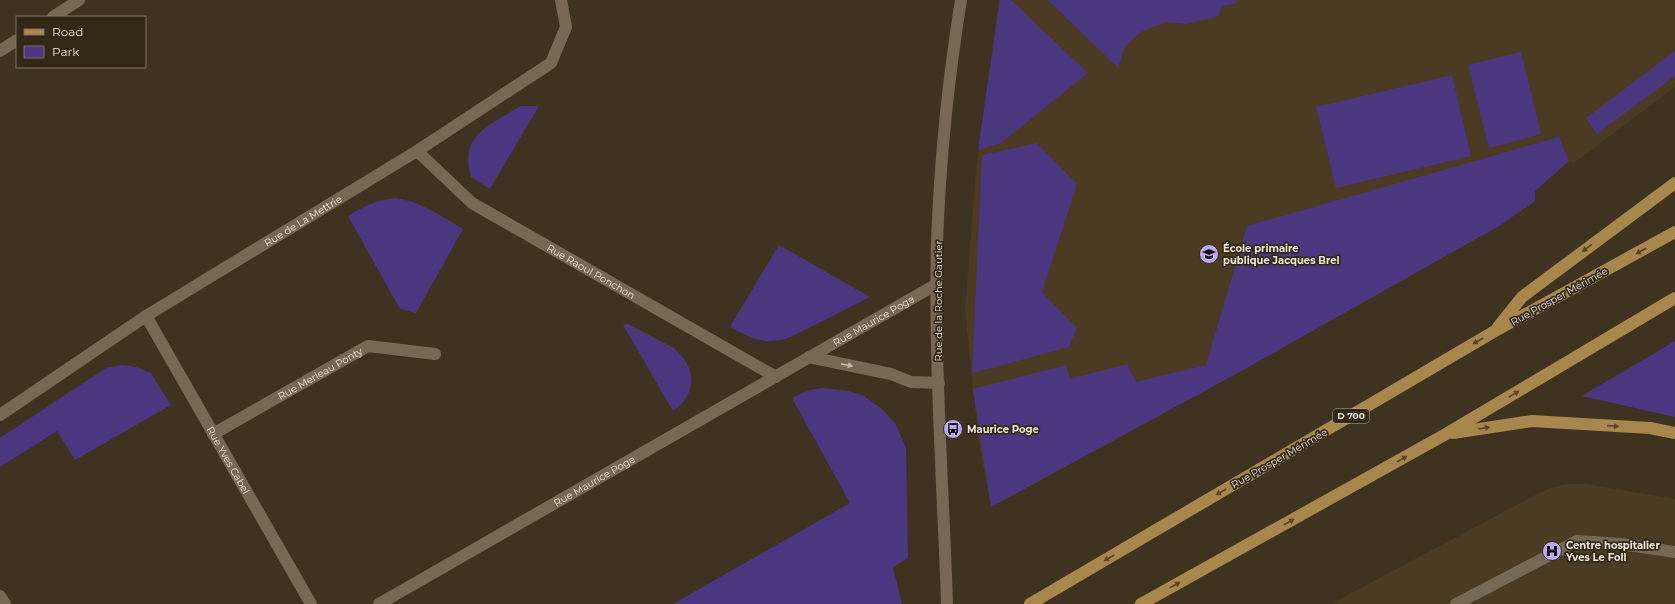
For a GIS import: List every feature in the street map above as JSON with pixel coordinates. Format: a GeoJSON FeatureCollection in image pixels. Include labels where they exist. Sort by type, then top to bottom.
{"type":"FeatureCollection","features":[{"type":"Feature","properties":{"kind":"main road"},"geometry":{"type":"LineString","coordinates":[[1495,331],[1522,297],[1675,183]]}},
{"type":"Feature","properties":{"kind":"main road","name":"Rue Prosper Mérimée"},"geometry":{"type":"LineString","coordinates":[[1030,604],[1495,331],[1675,232]]}},
{"type":"Feature","properties":{"kind":"main road"},"geometry":{"type":"LineString","coordinates":[[1141,604],[1446,434],[1675,298]]}},
{"type":"Feature","properties":{"kind":"main road"},"geometry":{"type":"LineString","coordinates":[[1446,434],[1532,421],[1650,428],[1675,433]]}},
{"type":"Feature","properties":{"kind":"street"},"geometry":{"type":"LineString","coordinates":[[54,16],[79,0]]}},
{"type":"Feature","properties":{"kind":"street","name":"Rue de La Mettrie"},"geometry":{"type":"LineString","coordinates":[[0,415],[146,316],[416,151],[551,63],[566,27],[560,0]]}},
{"type":"Feature","properties":{"kind":"street","name":"Rue de la Roche Gautier"},"geometry":{"type":"LineString","coordinates":[[947,604],[937,284],[938,241],[947,100],[961,0]]}},
{"type":"Feature","properties":{"kind":"street"},"geometry":{"type":"LineString","coordinates":[[0,51],[16,41]]}},
{"type":"Feature","properties":{"kind":"street","name":"Rue Raoul Ponchon"},"geometry":{"type":"LineString","coordinates":[[416,151],[472,203],[776,377]]}},
{"type":"Feature","properties":{"kind":"street","name":"Rue Maurice Poge"},"geometry":{"type":"LineString","coordinates":[[379,604],[937,284]]}},
{"type":"Feature","properties":{"kind":"street","name":"Rue Yves Cabel"},"geometry":{"type":"LineString","coordinates":[[146,316],[311,604]]}},
{"type":"Feature","properties":{"kind":"street","name":"Rue Merleau Ponty"},"geometry":{"type":"LineString","coordinates":[[213,434],[368,346],[435,354]]}},
{"type":"Feature","properties":{"kind":"street","name":"Rue Maurice Poge"},"geometry":{"type":"LineString","coordinates":[[809,358],[891,374],[911,382],[939,383]]}},
{"type":"Feature","properties":{"kind":"street"},"geometry":{"type":"LineString","coordinates":[[1456,604],[1577,541],[1622,544],[1675,552]]}},
{"type":"Feature","properties":{"kind":"street"},"geometry":{"type":"LineString","coordinates":[[0,596],[5,604]]}},
{"type":"Feature","properties":{"kind":"shaded area","name":"École primaire publique Jacques Brel"},"geometry":{"type":"Polygon","coordinates":[[[999,0],[1675,0],[1675,87],[1574,163],[1568,162],[1535,191],[1535,201],[1499,226],[1234,375],[991,507],[979,444],[965,311],[976,171],[999,0]]]}},
{"type":"Feature","properties":{"kind":"shaded area","name":"Centre hospitalier Yves Le Foll"},"geometry":{"type":"Polygon","coordinates":[[[1568,484],[1587,484],[1675,499],[1675,604],[1331,604],[1537,494],[1553,487],[1568,484]]]}},
{"type":"Feature","properties":{"kind":"green space"},"geometry":{"type":"Polygon","coordinates":[[[1000,0],[1011,0],[1088,73],[1001,143],[978,150],[1000,0]]]}},
{"type":"Feature","properties":{"kind":"green space"},"geometry":{"type":"Polygon","coordinates":[[[1048,0],[1237,0],[1236,3],[1221,7],[1219,16],[1186,24],[1166,22],[1141,32],[1125,46],[1118,68],[1048,0]]]}},
{"type":"Feature","properties":{"kind":"green space"},"geometry":{"type":"Polygon","coordinates":[[[1675,51],[1675,76],[1597,134],[1586,118],[1675,51]]]}},
{"type":"Feature","properties":{"kind":"green space"},"geometry":{"type":"Polygon","coordinates":[[[1521,52],[1541,134],[1489,148],[1468,65],[1521,52]]]}},
{"type":"Feature","properties":{"kind":"green space"},"geometry":{"type":"Polygon","coordinates":[[[1452,75],[1471,156],[1336,188],[1316,107],[1452,75]]]}},
{"type":"Feature","properties":{"kind":"green space"},"geometry":{"type":"Polygon","coordinates":[[[520,106],[539,106],[490,189],[471,177],[468,162],[469,151],[473,141],[479,133],[520,106]]]}},
{"type":"Feature","properties":{"kind":"green space"},"geometry":{"type":"Polygon","coordinates":[[[1559,137],[1569,161],[1535,191],[1535,201],[1499,226],[1234,375],[991,507],[973,389],[1066,365],[1070,379],[1127,364],[1136,382],[1206,365],[1247,226],[1559,137]]]}},
{"type":"Feature","properties":{"kind":"green space"},"geometry":{"type":"Polygon","coordinates":[[[1037,143],[1077,184],[1042,292],[1077,328],[1069,347],[972,373],[982,155],[1037,143]]]}},
{"type":"Feature","properties":{"kind":"green space"},"geometry":{"type":"Polygon","coordinates":[[[395,198],[413,202],[422,206],[463,229],[416,313],[400,309],[348,216],[370,204],[395,198]]]}},
{"type":"Feature","properties":{"kind":"green space"},"geometry":{"type":"Polygon","coordinates":[[[779,245],[870,297],[791,337],[782,340],[759,340],[730,327],[779,245]]]}},
{"type":"Feature","properties":{"kind":"green space"},"geometry":{"type":"Polygon","coordinates":[[[628,324],[674,348],[684,358],[691,374],[690,390],[681,405],[673,411],[623,325],[628,324]]]}},
{"type":"Feature","properties":{"kind":"green space"},"geometry":{"type":"Polygon","coordinates":[[[1675,341],[1675,417],[1582,396],[1675,341]]]}},
{"type":"Feature","properties":{"kind":"green space"},"geometry":{"type":"Polygon","coordinates":[[[122,365],[136,367],[151,373],[171,405],[75,460],[57,431],[0,467],[0,438],[106,368],[122,365]]]}},
{"type":"Feature","properties":{"kind":"green space"},"geometry":{"type":"Polygon","coordinates":[[[822,388],[849,391],[862,395],[881,408],[895,423],[906,448],[908,558],[893,567],[902,604],[673,604],[850,503],[792,398],[810,390],[822,388]]]}},
{"type":"Feature","properties":{"kind":"place","name":"École primaire publique Jacques Brel"},"geometry":{"type":"Point","coordinates":[1209,254]}},
{"type":"Feature","properties":{"kind":"place","name":"Maurice Poge"},"geometry":{"type":"Point","coordinates":[953,429]}},
{"type":"Feature","properties":{"kind":"place","name":"Centre hospitalier Yves Le Foll"},"geometry":{"type":"Point","coordinates":[1552,551]}}]}
